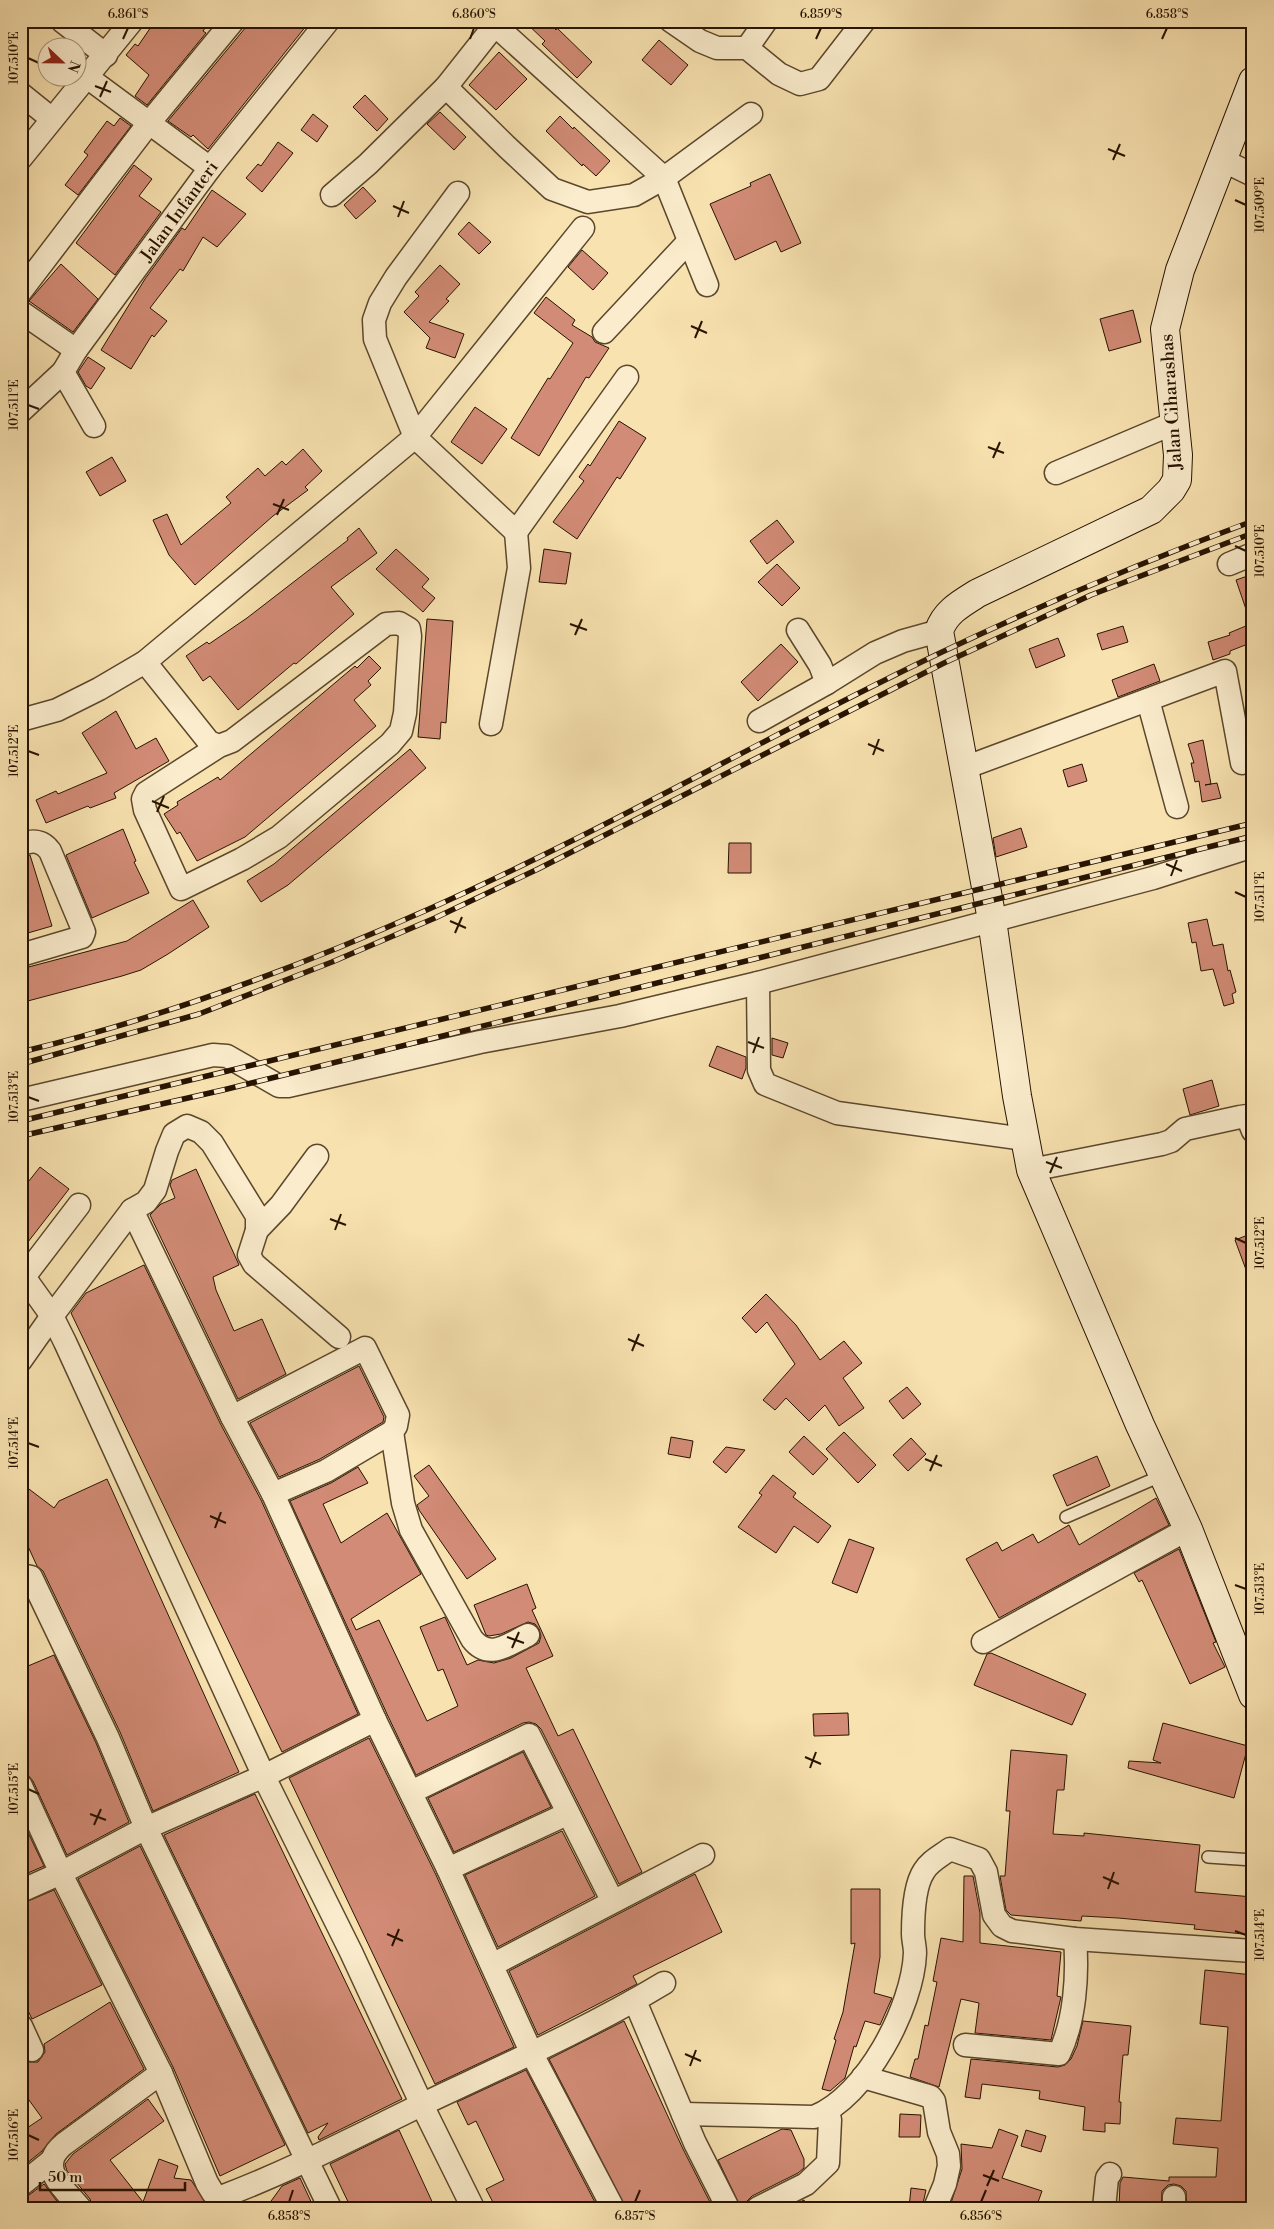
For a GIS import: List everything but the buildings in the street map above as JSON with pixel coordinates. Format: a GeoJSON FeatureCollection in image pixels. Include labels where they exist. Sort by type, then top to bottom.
{"type":"FeatureCollection","features":[{"type":"Feature","properties":{"kind":"street"},"geometry":{"type":"LineString","coordinates":[[62,21],[106,55]]}},
{"type":"Feature","properties":{"kind":"street"},"geometry":{"type":"LineString","coordinates":[[88,76],[132,21]]}},
{"type":"Feature","properties":{"kind":"street"},"geometry":{"type":"LineString","coordinates":[[21,291],[149,123],[234,21]]}},
{"type":"Feature","properties":{"kind":"street","name":"Jalan Infanteri"},"geometry":{"type":"LineString","coordinates":[[21,411],[63,372],[76,350],[210,168],[328,21]]}},
{"type":"Feature","properties":{"kind":"street"},"geometry":{"type":"LineString","coordinates":[[671,21],[700,40],[717,48],[747,48],[779,74],[800,84],[819,79],[864,21]]}},
{"type":"Feature","properties":{"kind":"street"},"geometry":{"type":"LineString","coordinates":[[747,48],[766,21]]}},
{"type":"Feature","properties":{"kind":"street"},"geometry":{"type":"LineString","coordinates":[[332,194],[368,164],[446,88],[497,23],[664,178],[707,285]]}},
{"type":"Feature","properties":{"kind":"street"},"geometry":{"type":"LineString","coordinates":[[88,78],[210,168]]}},
{"type":"Feature","properties":{"kind":"street","name":"Jalan Ciharashas"},"geometry":{"type":"LineString","coordinates":[[939,631],[942,620],[955,608],[978,593],[1151,510],[1171,490],[1177,480],[1178,455],[1165,329],[1180,270],[1253,81]]}},
{"type":"Feature","properties":{"kind":"street"},"geometry":{"type":"LineString","coordinates":[[21,158],[78,88]]}},
{"type":"Feature","properties":{"kind":"street"},"geometry":{"type":"LineString","coordinates":[[446,88],[507,148],[552,188],[573,198],[588,202],[634,195],[664,178],[751,114]]}},
{"type":"Feature","properties":{"kind":"street"},"geometry":{"type":"LineString","coordinates":[[21,94],[52,119]]}},
{"type":"Feature","properties":{"kind":"street"},"geometry":{"type":"LineString","coordinates":[[1222,160],[1253,175]]}},
{"type":"Feature","properties":{"kind":"street"},"geometry":{"type":"LineString","coordinates":[[458,193],[396,277],[380,303],[374,320],[375,339],[415,437],[516,532]]}},
{"type":"Feature","properties":{"kind":"street"},"geometry":{"type":"LineString","coordinates":[[21,720],[57,710],[99,690],[145,662],[415,437],[583,228]]}},
{"type":"Feature","properties":{"kind":"street"},"geometry":{"type":"LineString","coordinates":[[604,332],[689,241]]}},
{"type":"Feature","properties":{"kind":"street"},"geometry":{"type":"LineString","coordinates":[[21,312],[76,350]]}},
{"type":"Feature","properties":{"kind":"street"},"geometry":{"type":"LineString","coordinates":[[63,372],[94,426]]}},
{"type":"Feature","properties":{"kind":"street"},"geometry":{"type":"LineString","coordinates":[[491,724],[519,568],[516,532],[627,377]]}},
{"type":"Feature","properties":{"kind":"street"},"geometry":{"type":"LineString","coordinates":[[1056,473],[1174,423]]}},
{"type":"Feature","properties":{"kind":"street"},"geometry":{"type":"LineString","coordinates":[[1230,564],[1253,554]]}},
{"type":"Feature","properties":{"kind":"street"},"geometry":{"type":"LineString","coordinates":[[145,662],[209,742],[219,746],[232,741],[386,624],[399,623],[409,629],[405,713],[401,731],[390,744],[279,836],[242,859],[181,889],[145,810],[143,799],[146,793],[219,746]]}},
{"type":"Feature","properties":{"kind":"street"},"geometry":{"type":"LineString","coordinates":[[798,630],[820,665],[826,683]]}},
{"type":"Feature","properties":{"kind":"street"},"geometry":{"type":"LineString","coordinates":[[759,721],[875,653],[904,641],[939,631],[941,652],[951,691],[992,920],[1017,1096],[1031,1170],[1124,1388],[1188,1529],[1253,1695]]}},
{"type":"Feature","properties":{"kind":"street"},"geometry":{"type":"LineString","coordinates":[[964,768],[1225,671],[1242,763]]}},
{"type":"Feature","properties":{"kind":"street"},"geometry":{"type":"LineString","coordinates":[[1148,700],[1177,806]]}},
{"type":"Feature","properties":{"kind":"street"},"geometry":{"type":"LineString","coordinates":[[21,844],[32,840],[46,846],[50,851],[84,935],[21,955]]}},
{"type":"Feature","properties":{"kind":"street"},"geometry":{"type":"LineString","coordinates":[[21,1100],[213,1055],[227,1056],[280,1086],[288,1086],[480,1042],[620,1016],[758,983],[1153,878],[1253,846]]}},
{"type":"Feature","properties":{"kind":"street"},"geometry":{"type":"LineString","coordinates":[[758,983],[759,1070],[764,1084],[837,1113],[1026,1139]]}},
{"type":"Feature","properties":{"kind":"street"},"geometry":{"type":"LineString","coordinates":[[1031,1170],[1162,1144],[1171,1141],[1185,1129],[1240,1117],[1247,1116],[1253,1132]]}},
{"type":"Feature","properties":{"kind":"street"},"geometry":{"type":"LineString","coordinates":[[21,1360],[132,1210],[146,1202],[155,1190],[174,1134],[187,1126],[201,1132],[212,1143],[257,1216],[257,1230],[249,1255],[254,1264],[339,1337]]}},
{"type":"Feature","properties":{"kind":"street"},"geometry":{"type":"LineString","coordinates":[[257,1230],[281,1205],[318,1156]]}},
{"type":"Feature","properties":{"kind":"street"},"geometry":{"type":"LineString","coordinates":[[79,1205],[23,1279],[52,1316],[264,1776],[351,1952],[473,2208]]}},
{"type":"Feature","properties":{"kind":"street"},"geometry":{"type":"LineString","coordinates":[[132,1210],[232,1417],[273,1494],[375,1720],[412,1792],[532,2054],[613,2208]]}},
{"type":"Feature","properties":{"kind":"street"},"geometry":{"type":"LineString","coordinates":[[232,1417],[365,1348],[398,1415],[396,1426],[392,1432],[326,1471],[273,1494]]}},
{"type":"Feature","properties":{"kind":"street"},"geometry":{"type":"LineString","coordinates":[[392,1432],[403,1503],[411,1530],[472,1639],[482,1649],[496,1651],[528,1635]]}},
{"type":"Feature","properties":{"kind":"street"},"geometry":{"type":"LineString","coordinates":[[983,1642],[1188,1529]]}},
{"type":"Feature","properties":{"kind":"street"},"geometry":{"type":"LineString","coordinates":[[21,1575],[32,1577],[108,1738],[146,1828],[330,2208]]}},
{"type":"Feature","properties":{"kind":"street"},"geometry":{"type":"LineString","coordinates":[[21,1891],[61,1873],[146,1828],[264,1776],[375,1720]]}},
{"type":"Feature","properties":{"kind":"street"},"geometry":{"type":"LineString","coordinates":[[412,1792],[529,1735],[567,1814],[612,1900]]}},
{"type":"Feature","properties":{"kind":"street"},"geometry":{"type":"LineString","coordinates":[[21,1786],[61,1873],[161,2073],[214,2200],[306,2161],[422,2104],[532,2054],[635,2001],[664,1983]]}},
{"type":"Feature","properties":{"kind":"street"},"geometry":{"type":"LineString","coordinates":[[448,1869],[567,1814]]}},
{"type":"Feature","properties":{"kind":"street"},"geometry":{"type":"LineString","coordinates":[[683,2114],[814,2117],[828,2111],[863,2077],[900,2018],[908,1990],[915,1952],[913,1936],[914,1903],[923,1872],[932,1862],[950,1849],[979,1860],[986,1872],[994,1916],[1002,1926],[1022,1933],[1075,1939],[1253,1951]]}},
{"type":"Feature","properties":{"kind":"street"},"geometry":{"type":"LineString","coordinates":[[492,1965],[612,1900],[703,1855]]}},
{"type":"Feature","properties":{"kind":"street"},"geometry":{"type":"LineString","coordinates":[[965,2045],[1059,2054],[1073,2001],[1077,1965],[1075,1939]]}},
{"type":"Feature","properties":{"kind":"street"},"geometry":{"type":"LineString","coordinates":[[635,2001],[694,2143],[728,2208]]}},
{"type":"Feature","properties":{"kind":"street"},"geometry":{"type":"LineString","coordinates":[[21,2026],[32,2050]]}},
{"type":"Feature","properties":{"kind":"street"},"geometry":{"type":"LineString","coordinates":[[21,2185],[51,2161],[57,2150],[64,2144],[161,2073]]}},
{"type":"Feature","properties":{"kind":"street"},"geometry":{"type":"LineString","coordinates":[[863,2077],[925,2095],[934,2101],[939,2132],[948,2154],[949,2166],[946,2184],[935,2208]]}},
{"type":"Feature","properties":{"kind":"street"},"geometry":{"type":"LineString","coordinates":[[758,2208],[806,2184],[828,2163],[830,2120],[828,2111]]}},
{"type":"Feature","properties":{"kind":"street"},"geometry":{"type":"LineString","coordinates":[[51,2161],[54,2173],[80,2208]]}},
{"type":"Feature","properties":{"kind":"street"},"geometry":{"type":"LineString","coordinates":[[1104,2208],[1107,2178],[1110,2174]]}},
{"type":"Feature","properties":{"kind":"lane"},"geometry":{"type":"LineString","coordinates":[[1066,1517],[1163,1475]]}},
{"type":"Feature","properties":{"kind":"lane"},"geometry":{"type":"LineString","coordinates":[[1208,1857],[1253,1860]]}},
{"type":"Feature","properties":{"kind":"railway"},"geometry":{"type":"LineString","coordinates":[[21,1052],[125,1024],[228,990],[330,951],[429,909],[558,848],[813,716],[942,652],[1096,583],[1253,521]]}},
{"type":"Feature","properties":{"kind":"railway"},"geometry":{"type":"LineString","coordinates":[[21,1064],[199,1014],[332,962],[435,918],[538,869],[944,663],[1091,595],[1253,533]]}},
{"type":"Feature","properties":{"kind":"railway"},"geometry":{"type":"LineString","coordinates":[[21,1121],[1253,823]]}},
{"type":"Feature","properties":{"kind":"railway"},"geometry":{"type":"LineString","coordinates":[[21,1136],[223,1090],[1253,836]]}}]}
